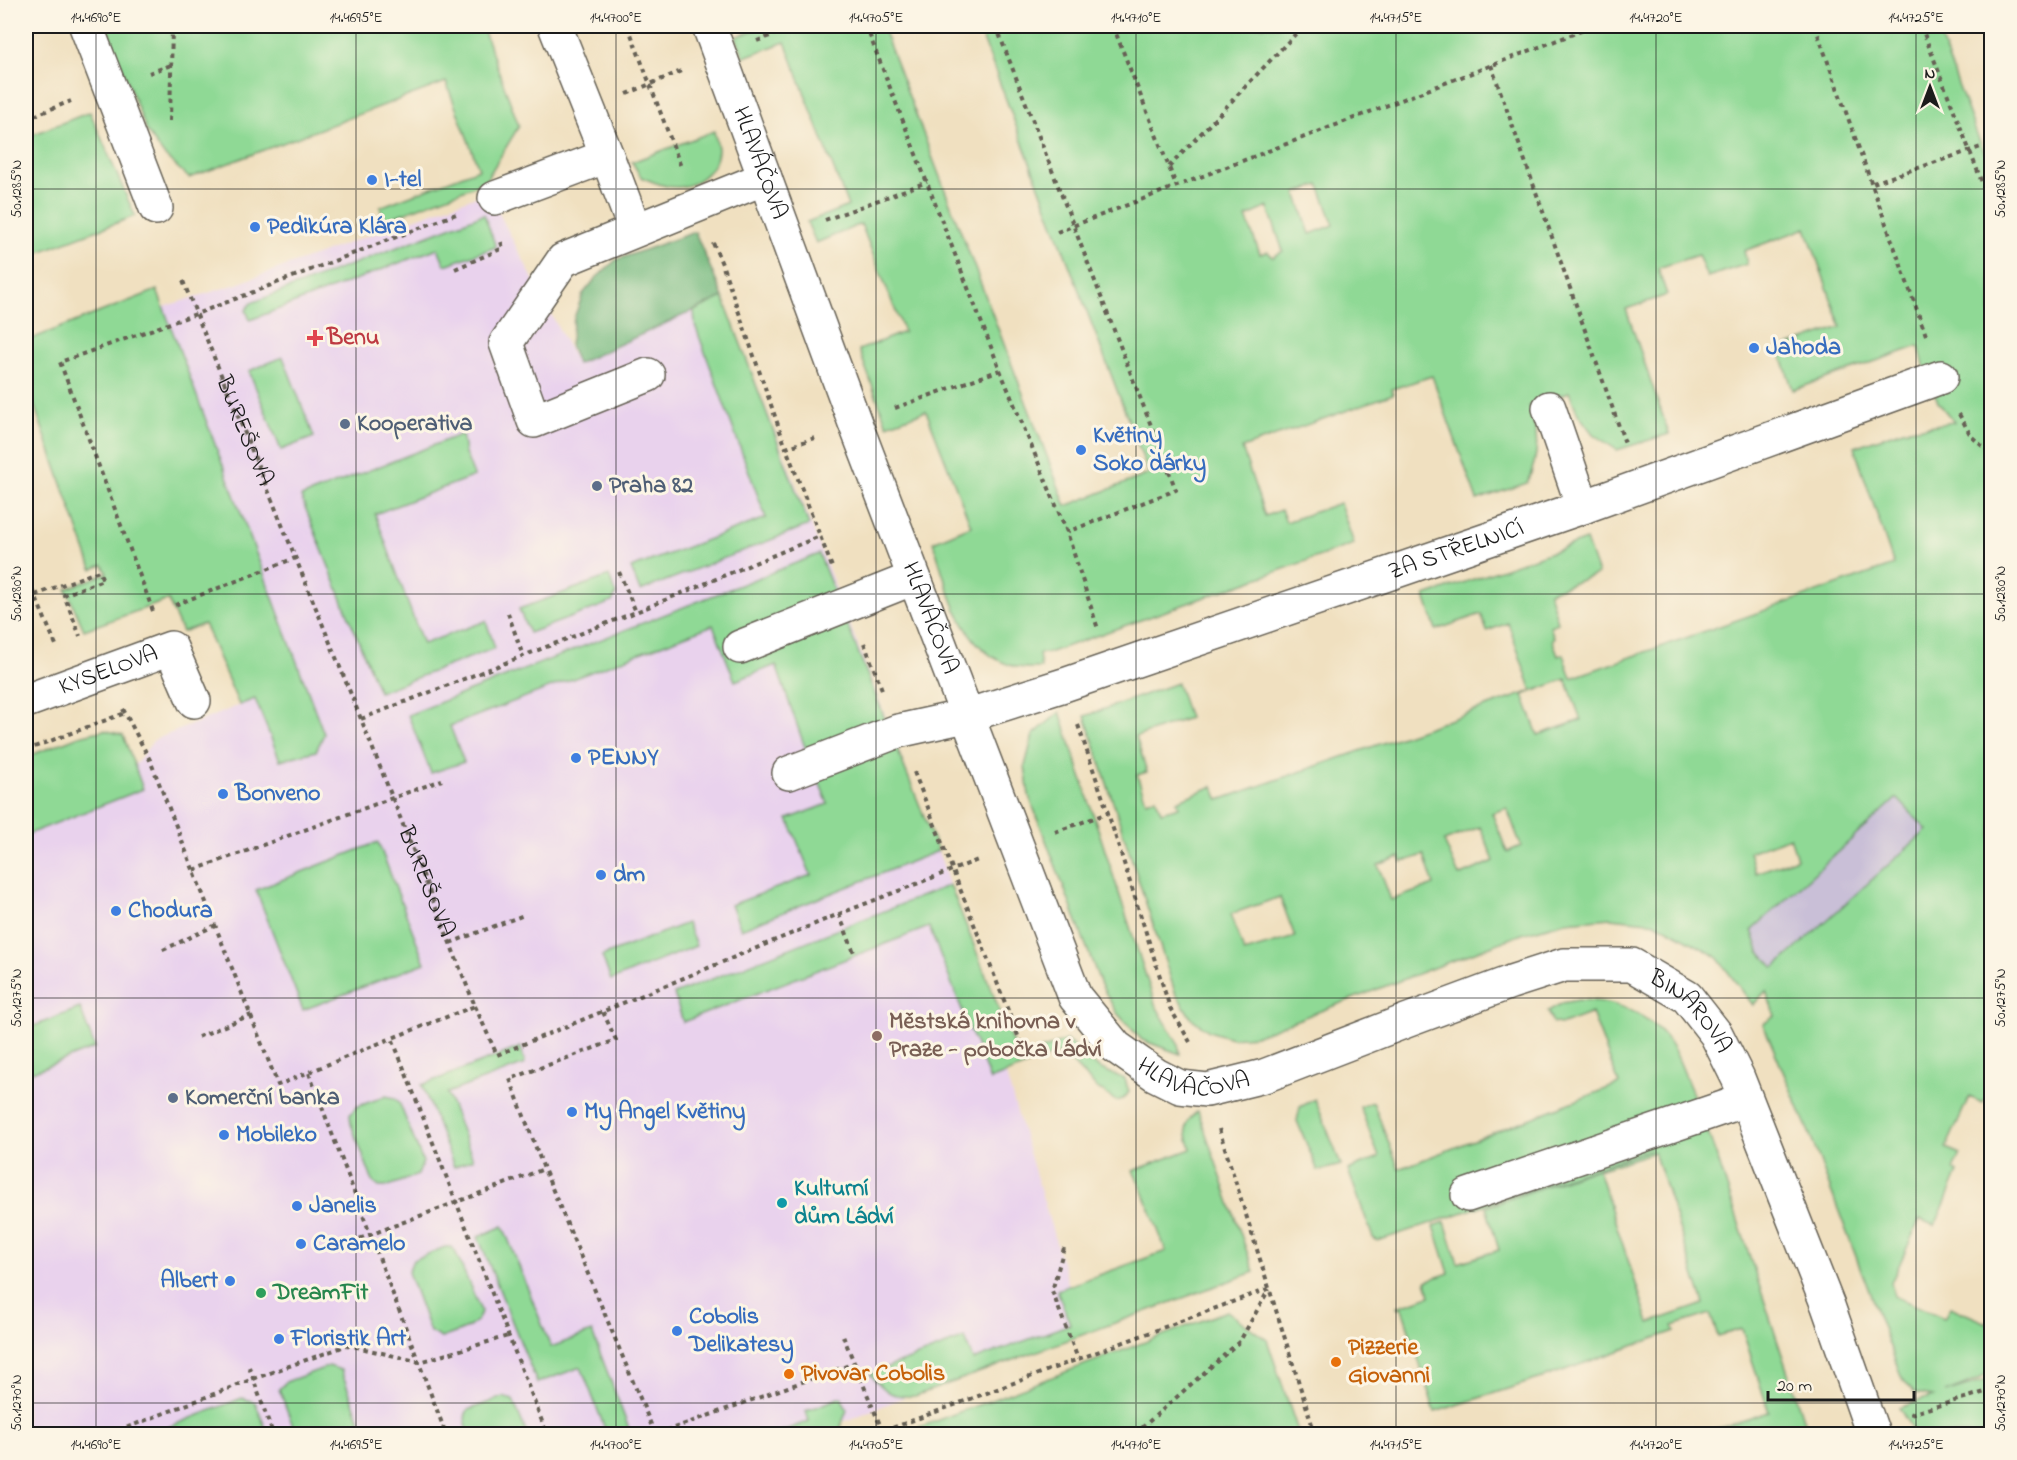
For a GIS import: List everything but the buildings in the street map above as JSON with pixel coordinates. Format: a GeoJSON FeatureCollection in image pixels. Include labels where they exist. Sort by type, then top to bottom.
{"type":"FeatureCollection","features":[{"type":"Feature","properties":{"kind":"street"},"geometry":{"type":"LineString","coordinates":[[86,26],[156,208]]}},
{"type":"Feature","properties":{"kind":"street"},"geometry":{"type":"LineString","coordinates":[[555,26],[608,156],[634,230]]}},
{"type":"Feature","properties":{"kind":"street","name":"HLAVÁČOVA"},"geometry":{"type":"LineString","coordinates":[[714,40],[875,478],[1074,998],[1116,1047],[1156,1075],[1180,1087],[1207,1090],[1264,1076]]}},
{"type":"Feature","properties":{"kind":"street"},"geometry":{"type":"LineString","coordinates":[[490,200],[608,156]]}},
{"type":"Feature","properties":{"kind":"street"},"geometry":{"type":"LineString","coordinates":[[648,375],[534,421],[506,343],[563,260],[765,178]]}},
{"type":"Feature","properties":{"kind":"street","name":"ZA STŘELNICÍ"},"geometry":{"type":"LineString","coordinates":[[789,772],[898,731],[966,716],[1064,685],[1641,487],[1941,377]]}},
{"type":"Feature","properties":{"kind":"street"},"geometry":{"type":"LineString","coordinates":[[1549,408],[1583,507]]}},
{"type":"Feature","properties":{"kind":"street"},"geometry":{"type":"LineString","coordinates":[[740,647],[914,578]]}},
{"type":"Feature","properties":{"kind":"street","name":"KYSELOVA"},"geometry":{"type":"LineString","coordinates":[[26,701],[171,648],[194,701]]}},
{"type":"Feature","properties":{"kind":"street","name":"BINAROVA"},"geometry":{"type":"LineString","coordinates":[[1264,1076],[1416,1017],[1564,965],[1632,965],[1687,997],[1716,1034],[1746,1100],[1828,1306],[1873,1434]]}},
{"type":"Feature","properties":{"kind":"street"},"geometry":{"type":"LineString","coordinates":[[1468,1195],[1746,1100]]}},
{"type":"Feature","properties":{"kind":"path"},"geometry":{"type":"LineString","coordinates":[[628,26],[696,206],[722,264],[786,448]]}},
{"type":"Feature","properties":{"kind":"path"},"geometry":{"type":"LineString","coordinates":[[866,26],[1005,381],[1067,532],[1101,638]]}},
{"type":"Feature","properties":{"kind":"path"},"geometry":{"type":"LineString","coordinates":[[996,26],[1176,490],[1067,532]]}},
{"type":"Feature","properties":{"kind":"path"},"geometry":{"type":"LineString","coordinates":[[1113,26],[1176,185]]}},
{"type":"Feature","properties":{"kind":"path"},"geometry":{"type":"LineString","coordinates":[[1169,167],[1303,26]]}},
{"type":"Feature","properties":{"kind":"path"},"geometry":{"type":"LineString","coordinates":[[1057,232],[1594,26]]}},
{"type":"Feature","properties":{"kind":"path"},"geometry":{"type":"LineString","coordinates":[[1815,26],[1941,377],[1971,436],[1992,455]]}},
{"type":"Feature","properties":{"kind":"path"},"geometry":{"type":"LineString","coordinates":[[1921,26],[1992,208]]}},
{"type":"Feature","properties":{"kind":"path"},"geometry":{"type":"LineString","coordinates":[[622,96],[651,84],[714,40]]}},
{"type":"Feature","properties":{"kind":"path"},"geometry":{"type":"LineString","coordinates":[[1491,65],[1641,487]]}},
{"type":"Feature","properties":{"kind":"path"},"geometry":{"type":"LineString","coordinates":[[1873,183],[1984,146]]}},
{"type":"Feature","properties":{"kind":"path"},"geometry":{"type":"LineString","coordinates":[[785,235],[927,182]]}},
{"type":"Feature","properties":{"kind":"path"},"geometry":{"type":"LineString","coordinates":[[171,648],[154,613],[60,362],[196,314],[490,200],[504,248],[455,269]]}},
{"type":"Feature","properties":{"kind":"path","name":"BUREŠOVA"},"geometry":{"type":"LineString","coordinates":[[183,281],[475,1006],[497,1055],[603,1012]]}},
{"type":"Feature","properties":{"kind":"path"},"geometry":{"type":"LineString","coordinates":[[361,719],[636,612],[820,536]]}},
{"type":"Feature","properties":{"kind":"path"},"geometry":{"type":"LineString","coordinates":[[144,617],[296,558]]}},
{"type":"Feature","properties":{"kind":"path"},"geometry":{"type":"LineString","coordinates":[[65,645],[57,648],[34,593],[99,571],[103,580],[63,595],[81,639],[73,642]]}},
{"type":"Feature","properties":{"kind":"path"},"geometry":{"type":"LineString","coordinates":[[619,572],[636,612]]}},
{"type":"Feature","properties":{"kind":"path"},"geometry":{"type":"LineString","coordinates":[[508,613],[523,656]]}},
{"type":"Feature","properties":{"kind":"path"},"geometry":{"type":"LineString","coordinates":[[108,671],[125,714],[150,760],[278,1085],[475,1006]]}},
{"type":"Feature","properties":{"kind":"path"},"geometry":{"type":"LineString","coordinates":[[1064,685],[1108,813],[1170,1008],[1193,1048]]}},
{"type":"Feature","properties":{"kind":"path"},"geometry":{"type":"LineString","coordinates":[[26,750],[125,714]]}},
{"type":"Feature","properties":{"kind":"path"},"geometry":{"type":"LineString","coordinates":[[194,870],[442,780]]}},
{"type":"Feature","properties":{"kind":"path"},"geometry":{"type":"LineString","coordinates":[[1054,832],[1108,813]]}},
{"type":"Feature","properties":{"kind":"path"},"geometry":{"type":"LineString","coordinates":[[855,1363],[656,1434],[544,1169],[510,1079],[616,1040],[603,1012],[839,914],[983,858]]}},
{"type":"Feature","properties":{"kind":"path"},"geometry":{"type":"LineString","coordinates":[[839,914],[855,955]]}},
{"type":"Feature","properties":{"kind":"path"},"geometry":{"type":"LineString","coordinates":[[450,943],[524,915]]}},
{"type":"Feature","properties":{"kind":"path"},"geometry":{"type":"LineString","coordinates":[[163,950],[216,926]]}},
{"type":"Feature","properties":{"kind":"path"},"geometry":{"type":"LineString","coordinates":[[198,1037],[251,1015]]}},
{"type":"Feature","properties":{"kind":"path"},"geometry":{"type":"LineString","coordinates":[[392,1038],[547,1434]]}},
{"type":"Feature","properties":{"kind":"path"},"geometry":{"type":"LineString","coordinates":[[309,1073],[446,1434]]}},
{"type":"Feature","properties":{"kind":"path"},"geometry":{"type":"LineString","coordinates":[[1216,1119],[1315,1434]]}},
{"type":"Feature","properties":{"kind":"path"},"geometry":{"type":"LineString","coordinates":[[343,1245],[544,1169]]}},
{"type":"Feature","properties":{"kind":"path"},"geometry":{"type":"LineString","coordinates":[[1064,1248],[1052,1291],[1078,1359]]}},
{"type":"Feature","properties":{"kind":"path"},"geometry":{"type":"LineString","coordinates":[[876,1434],[1270,1288]]}},
{"type":"Feature","properties":{"kind":"path"},"geometry":{"type":"LineString","coordinates":[[1135,1434],[1240,1341],[1270,1288]]}},
{"type":"Feature","properties":{"kind":"path"},"geometry":{"type":"LineString","coordinates":[[110,1434],[348,1345],[420,1362],[508,1336]]}},
{"type":"Feature","properties":{"kind":"path"},"geometry":{"type":"LineString","coordinates":[[843,1336],[883,1432]]}},
{"type":"Feature","properties":{"kind":"path"},"geometry":{"type":"LineString","coordinates":[[249,1367],[273,1434]]}},
{"type":"Feature","properties":{"kind":"path"},"geometry":{"type":"LineString","coordinates":[[1908,1415],[1992,1390]]}},
{"type":"Feature","properties":{"kind":"shaded area"},"geometry":{"type":"Polygon","coordinates":[[[488,192],[577,364],[723,297],[943,865],[1081,1326],[813,1434],[26,1434],[26,823],[114,792],[154,740],[255,699],[323,734],[163,307],[237,284],[488,192]]]}},
{"type":"Feature","properties":{"kind":"shaded area"},"geometry":{"type":"Polygon","coordinates":[[[1917,775],[1951,815],[1766,990],[1746,931],[1917,775]]]}},
{"type":"Feature","properties":{"kind":"green space"},"geometry":{"type":"Polygon","coordinates":[[[106,26],[482,26],[519,126],[485,182],[385,220],[380,207],[479,169],[446,82],[189,178],[164,155],[147,132],[106,26]]]}},
{"type":"Feature","properties":{"kind":"green space"},"geometry":{"type":"Polygon","coordinates":[[[765,26],[882,26],[1066,506],[1149,474],[978,26],[1936,26],[1991,167],[1992,1084],[1983,1103],[1969,1097],[1946,1148],[1960,1154],[1953,1170],[1958,1172],[1935,1226],[1920,1219],[1891,1283],[1894,1296],[1944,1318],[1950,1307],[1987,1323],[1991,1315],[1991,1371],[1978,1380],[1945,1393],[1991,1379],[1991,1434],[1915,1434],[1899,1408],[1933,1396],[1916,1393],[1903,1381],[1810,1135],[1763,1024],[1775,1016],[1766,991],[1753,1005],[1716,956],[1657,923],[1611,918],[1565,922],[1522,934],[1255,1036],[1232,1038],[1209,1031],[1191,1018],[1175,992],[1085,716],[1177,683],[1189,718],[1136,737],[1147,772],[1137,775],[1146,801],[1156,798],[1161,812],[1179,807],[1177,801],[1213,786],[1219,800],[1532,691],[1508,623],[1487,631],[1481,614],[1436,630],[1425,596],[1586,540],[1598,574],[1549,592],[1558,623],[1550,626],[1554,638],[1552,639],[1558,656],[1563,654],[1571,678],[1894,565],[1854,447],[1903,430],[1954,422],[1938,402],[1919,346],[1793,390],[1779,349],[1841,327],[1806,228],[1744,251],[1747,264],[1707,277],[1698,255],[1658,268],[1667,295],[1626,309],[1669,434],[1617,450],[1593,434],[1578,414],[1569,392],[1529,406],[1537,445],[1527,483],[1477,500],[1432,376],[1392,389],[1393,394],[1242,448],[1265,516],[1281,510],[1286,522],[1340,503],[1354,544],[1051,652],[1039,654],[1041,668],[1016,667],[995,658],[980,647],[968,632],[951,597],[933,542],[971,526],[926,411],[887,425],[859,350],[904,332],[861,224],[816,243],[807,222],[848,206],[785,42],[744,57],[736,37],[765,26]],[[1319,185],[1296,193],[1310,234],[1334,225],[1319,185]],[[1268,207],[1246,217],[1260,254],[1268,252],[1273,257],[1283,251],[1268,207]],[[1566,679],[1523,695],[1538,735],[1581,720],[1566,679]],[[1897,798],[1752,930],[1759,951],[1774,968],[1927,830],[1897,798]],[[1507,808],[1492,813],[1507,852],[1521,846],[1507,808]],[[1480,827],[1444,841],[1459,876],[1494,861],[1480,827]],[[1790,837],[1749,852],[1756,873],[1797,858],[1790,837]],[[1424,855],[1402,862],[1400,857],[1378,865],[1391,900],[1434,885],[1424,855]],[[1280,897],[1231,914],[1244,952],[1295,937],[1280,897]]]}},
{"type":"Feature","properties":{"kind":"green space"},"geometry":{"type":"Polygon","coordinates":[[[90,112],[135,216],[26,257],[26,137],[90,112]]]}},
{"type":"Feature","properties":{"kind":"green space"},"geometry":{"type":"Polygon","coordinates":[[[714,131],[718,145],[717,158],[703,177],[689,185],[670,187],[653,182],[641,177],[632,162],[714,131]]]}},
{"type":"Feature","properties":{"kind":"green space"},"geometry":{"type":"Polygon","coordinates":[[[484,214],[496,247],[445,265],[438,248],[250,320],[246,310],[251,303],[484,214]]]}},
{"type":"Feature","properties":{"kind":"green space"},"geometry":{"type":"Polygon","coordinates":[[[695,232],[723,297],[577,364],[570,345],[574,318],[583,294],[596,278],[616,260],[695,232]]]}},
{"type":"Feature","properties":{"kind":"green space"},"geometry":{"type":"Polygon","coordinates":[[[157,290],[324,734],[316,751],[280,760],[255,699],[239,705],[204,624],[182,632],[168,600],[84,630],[66,589],[107,573],[103,565],[92,569],[26,382],[26,341],[157,290]]]}},
{"type":"Feature","properties":{"kind":"green space"},"geometry":{"type":"Polygon","coordinates":[[[723,297],[809,525],[640,591],[631,568],[766,518],[695,325],[694,311],[723,297]]]}},
{"type":"Feature","properties":{"kind":"green space"},"geometry":{"type":"Polygon","coordinates":[[[283,357],[314,437],[281,450],[249,371],[283,357]]]}},
{"type":"Feature","properties":{"kind":"green space"},"geometry":{"type":"Polygon","coordinates":[[[462,434],[465,453],[474,476],[375,514],[423,644],[486,621],[495,648],[379,692],[301,497],[462,434]]]}},
{"type":"Feature","properties":{"kind":"green space"},"geometry":{"type":"Polygon","coordinates":[[[819,554],[938,851],[741,929],[731,905],[811,875],[788,819],[828,804],[776,665],[735,681],[713,625],[450,726],[464,762],[431,773],[408,715],[819,554]]]}},
{"type":"Feature","properties":{"kind":"green space"},"geometry":{"type":"Polygon","coordinates":[[[609,576],[616,594],[612,602],[529,633],[519,609],[609,576]]]}},
{"type":"Feature","properties":{"kind":"green space"},"geometry":{"type":"Polygon","coordinates":[[[1060,712],[1155,1004],[1178,1044],[1180,1054],[1142,1040],[1117,1013],[1101,985],[1029,796],[1025,766],[1033,735],[1060,712]]]}},
{"type":"Feature","properties":{"kind":"green space"},"geometry":{"type":"Polygon","coordinates":[[[104,730],[123,735],[143,789],[26,835],[26,757],[79,736],[104,730]]]}},
{"type":"Feature","properties":{"kind":"green space"},"geometry":{"type":"Polygon","coordinates":[[[378,842],[425,963],[303,1010],[256,890],[378,842]]]}},
{"type":"Feature","properties":{"kind":"green space"},"geometry":{"type":"Polygon","coordinates":[[[950,885],[1019,1059],[1066,1040],[1099,1068],[1125,1079],[1129,1092],[1123,1099],[1116,1101],[1096,1087],[1061,1052],[990,1080],[929,927],[683,1022],[674,994],[950,885]]]}},
{"type":"Feature","properties":{"kind":"green space"},"geometry":{"type":"Polygon","coordinates":[[[687,923],[696,946],[611,980],[602,956],[687,923]]]}},
{"type":"Feature","properties":{"kind":"green space"},"geometry":{"type":"Polygon","coordinates":[[[1590,1000],[1623,1007],[1653,1024],[1673,1048],[1718,1160],[1808,1434],[1701,1434],[1769,1412],[1742,1329],[1718,1336],[1710,1314],[1673,1326],[1675,1331],[1545,1377],[1435,1412],[1402,1308],[1397,1307],[1430,1296],[1426,1281],[1449,1273],[1434,1226],[1445,1222],[1458,1263],[1499,1250],[1486,1207],[1651,1149],[1378,1241],[1373,1238],[1348,1170],[1379,1157],[1360,1107],[1373,1102],[1399,1169],[1619,1084],[1592,1013],[1563,1024],[1553,1023],[1548,1011],[1562,1003],[1590,1000]],[[1654,1152],[1598,1170],[1649,1323],[1704,1304],[1654,1152]]]}},
{"type":"Feature","properties":{"kind":"green space"},"geometry":{"type":"Polygon","coordinates":[[[80,1008],[95,1048],[32,1072],[26,1054],[26,1029],[80,1008]]]}},
{"type":"Feature","properties":{"kind":"green space"},"geometry":{"type":"Polygon","coordinates":[[[521,1047],[525,1064],[447,1093],[473,1159],[454,1167],[422,1085],[521,1047]]]}},
{"type":"Feature","properties":{"kind":"green space"},"geometry":{"type":"Polygon","coordinates":[[[386,1096],[399,1102],[423,1162],[418,1175],[386,1187],[379,1187],[373,1182],[351,1124],[350,1115],[356,1107],[386,1096]]]}},
{"type":"Feature","properties":{"kind":"green space"},"geometry":{"type":"Polygon","coordinates":[[[1315,1099],[1341,1165],[1318,1171],[1297,1121],[1300,1107],[1315,1099]]]}},
{"type":"Feature","properties":{"kind":"green space"},"geometry":{"type":"Polygon","coordinates":[[[1198,1111],[1254,1272],[915,1396],[894,1395],[870,1374],[965,1338],[973,1360],[1070,1324],[1057,1290],[1166,1251],[1133,1171],[1191,1149],[1186,1128],[1189,1120],[1198,1111]]]}},
{"type":"Feature","properties":{"kind":"green space"},"geometry":{"type":"Polygon","coordinates":[[[503,1226],[551,1347],[592,1332],[631,1434],[607,1434],[581,1367],[537,1383],[478,1237],[503,1226]]]}},
{"type":"Feature","properties":{"kind":"green space"},"geometry":{"type":"Polygon","coordinates":[[[445,1247],[451,1247],[455,1251],[481,1311],[476,1322],[441,1338],[430,1332],[408,1272],[413,1260],[445,1247]]]}},
{"type":"Feature","properties":{"kind":"green space"},"geometry":{"type":"Polygon","coordinates":[[[1227,1311],[1267,1340],[1299,1434],[1167,1434],[1154,1431],[1148,1434],[901,1434],[1227,1311]]]}},
{"type":"Feature","properties":{"kind":"green space"},"geometry":{"type":"Polygon","coordinates":[[[329,1366],[341,1370],[365,1434],[296,1434],[279,1389],[286,1382],[329,1366]]]}},
{"type":"Feature","properties":{"kind":"green space"},"geometry":{"type":"Polygon","coordinates":[[[503,1397],[513,1400],[527,1434],[470,1434],[465,1419],[468,1410],[503,1397]]]}},
{"type":"Feature","properties":{"kind":"green space"},"geometry":{"type":"Polygon","coordinates":[[[841,1397],[847,1410],[836,1434],[775,1434],[809,1421],[806,1411],[841,1397]]]}},
{"type":"Feature","properties":{"kind":"green space"},"geometry":{"type":"Polygon","coordinates":[[[242,1398],[255,1402],[268,1434],[151,1434],[242,1398]]]}},
{"type":"Feature","properties":{"kind":"place","name":"I-tel"},"geometry":{"type":"Point","coordinates":[372,180]}},
{"type":"Feature","properties":{"kind":"place","name":"Pedikúra Klára"},"geometry":{"type":"Point","coordinates":[255,227]}},
{"type":"Feature","properties":{"kind":"place","name":"Benu"},"geometry":{"type":"Point","coordinates":[315,338]}},
{"type":"Feature","properties":{"kind":"place","name":"Jahoda"},"geometry":{"type":"Point","coordinates":[1754,348]}},
{"type":"Feature","properties":{"kind":"place","name":"Kooperativa"},"geometry":{"type":"Point","coordinates":[345,424]}},
{"type":"Feature","properties":{"kind":"place","name":"Květiny Soko dárky"},"geometry":{"type":"Point","coordinates":[1081,450]}},
{"type":"Feature","properties":{"kind":"place","name":"Praha 82"},"geometry":{"type":"Point","coordinates":[597,486]}},
{"type":"Feature","properties":{"kind":"place","name":"PENNY"},"geometry":{"type":"Point","coordinates":[576,758]}},
{"type":"Feature","properties":{"kind":"place","name":"Bonveno"},"geometry":{"type":"Point","coordinates":[223,794]}},
{"type":"Feature","properties":{"kind":"place","name":"dm"},"geometry":{"type":"Point","coordinates":[601,875]}},
{"type":"Feature","properties":{"kind":"place","name":"Chodura"},"geometry":{"type":"Point","coordinates":[116,911]}},
{"type":"Feature","properties":{"kind":"place","name":"Městská knihovna v Praze - pobočka Ládví"},"geometry":{"type":"Point","coordinates":[877,1036]}},
{"type":"Feature","properties":{"kind":"place","name":"Komerční banka"},"geometry":{"type":"Point","coordinates":[173,1098]}},
{"type":"Feature","properties":{"kind":"place","name":"My Angel Květiny"},"geometry":{"type":"Point","coordinates":[572,1112]}},
{"type":"Feature","properties":{"kind":"place","name":"Mobileko"},"geometry":{"type":"Point","coordinates":[224,1135]}},
{"type":"Feature","properties":{"kind":"place","name":"Kulturní dům Ládví"},"geometry":{"type":"Point","coordinates":[782,1203]}},
{"type":"Feature","properties":{"kind":"place","name":"Janelis"},"geometry":{"type":"Point","coordinates":[297,1206]}},
{"type":"Feature","properties":{"kind":"place","name":"Caramelo"},"geometry":{"type":"Point","coordinates":[301,1244]}},
{"type":"Feature","properties":{"kind":"place","name":"Albert"},"geometry":{"type":"Point","coordinates":[230,1281]}},
{"type":"Feature","properties":{"kind":"place","name":"DreamFit"},"geometry":{"type":"Point","coordinates":[261,1293]}},
{"type":"Feature","properties":{"kind":"place","name":"Cobolis Delikatesy"},"geometry":{"type":"Point","coordinates":[677,1331]}},
{"type":"Feature","properties":{"kind":"place","name":"Floristik Art"},"geometry":{"type":"Point","coordinates":[279,1339]}},
{"type":"Feature","properties":{"kind":"place","name":"Pizzerie Giovanni"},"geometry":{"type":"Point","coordinates":[1336,1362]}},
{"type":"Feature","properties":{"kind":"place","name":"Pivovar Cobolis"},"geometry":{"type":"Point","coordinates":[789,1374]}}]}
